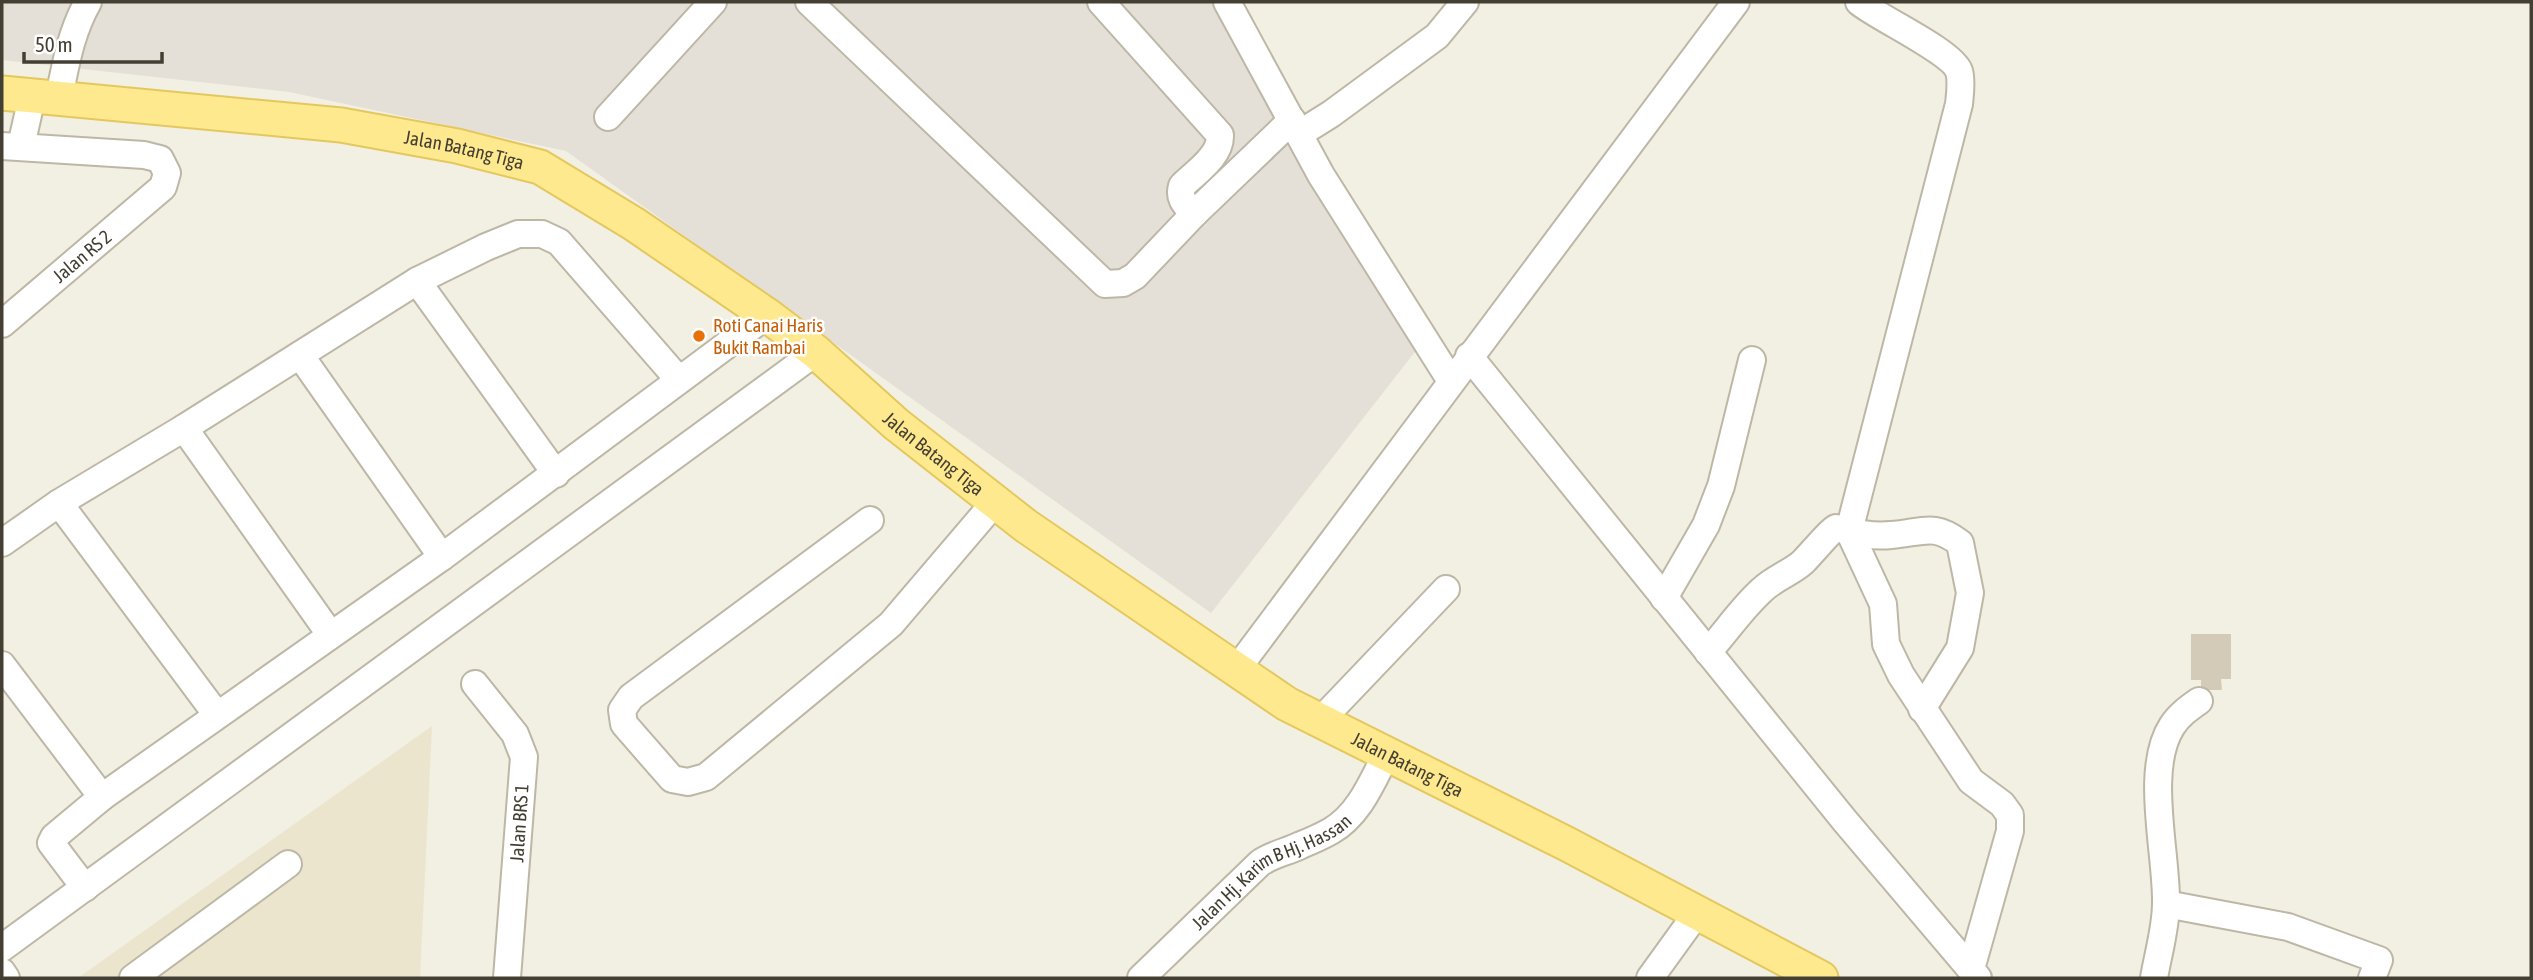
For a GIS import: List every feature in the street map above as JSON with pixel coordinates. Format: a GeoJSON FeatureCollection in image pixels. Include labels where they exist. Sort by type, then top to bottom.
{"type":"FeatureCollection","features":[{"type":"Feature","properties":{"kind":"main road","name":"Jalan Batang Tiga"},"geometry":{"type":"LineString","coordinates":[[31,96],[341,125],[457,146],[540,167],[634,224],[767,316],[816,352],[897,424],[1026,526],[1287,704],[1465,792],[1821,978]]}},
{"type":"Feature","properties":{"kind":"street"},"geometry":{"type":"LineString","coordinates":[[12,146],[31,96],[68,48],[88,2]]}},
{"type":"Feature","properties":{"kind":"street"},"geometry":{"type":"LineString","coordinates":[[608,117],[713,2]]}},
{"type":"Feature","properties":{"kind":"street"},"geometry":{"type":"LineString","coordinates":[[809,2],[1105,284],[1123,283],[1135,276],[1194,214],[1295,127],[1352,100],[1437,36],[1465,2]]}},
{"type":"Feature","properties":{"kind":"street"},"geometry":{"type":"LineString","coordinates":[[1101,2],[1220,135],[1216,152],[1182,186],[1182,200],[1194,214]]}},
{"type":"Feature","properties":{"kind":"street"},"geometry":{"type":"LineString","coordinates":[[1227,2],[1321,175],[1451,381]]}},
{"type":"Feature","properties":{"kind":"street"},"geometry":{"type":"LineString","coordinates":[[1237,668],[1736,2]]}},
{"type":"Feature","properties":{"kind":"street"},"geometry":{"type":"LineString","coordinates":[[1859,2],[1871,12],[1949,58],[1959,70],[1961,85],[1959,104],[1849,531],[1884,604],[1886,644],[1901,675],[1971,782],[2001,804],[2010,815],[2010,831],[1975,974]]}},
{"type":"Feature","properties":{"kind":"street","name":"Jalan RS 2"},"geometry":{"type":"LineString","coordinates":[[2,324],[163,187],[167,173],[160,159],[144,155],[12,146]]}},
{"type":"Feature","properties":{"kind":"street"},"geometry":{"type":"LineString","coordinates":[[2,543],[59,503],[184,428],[417,281],[518,234],[542,234],[559,243],[679,380]]}},
{"type":"Feature","properties":{"kind":"street"},"geometry":{"type":"LineString","coordinates":[[417,281],[556,474]]}},
{"type":"Feature","properties":{"kind":"street"},"geometry":{"type":"LineString","coordinates":[[85,888],[51,840],[102,797],[442,557],[767,316]]}},
{"type":"Feature","properties":{"kind":"street"},"geometry":{"type":"LineString","coordinates":[[2,948],[816,352]]}},
{"type":"Feature","properties":{"kind":"street"},"geometry":{"type":"LineString","coordinates":[[300,355],[442,557]]}},
{"type":"Feature","properties":{"kind":"street"},"geometry":{"type":"LineString","coordinates":[[1469,356],[1845,821],[1975,974]]}},
{"type":"Feature","properties":{"kind":"street"},"geometry":{"type":"LineString","coordinates":[[1664,598],[1706,525],[1716,499],[1752,360]]}},
{"type":"Feature","properties":{"kind":"street"},"geometry":{"type":"LineString","coordinates":[[184,428],[330,634]]}},
{"type":"Feature","properties":{"kind":"street"},"geometry":{"type":"LineString","coordinates":[[870,520],[631,697],[622,710],[624,724],[672,779],[688,782],[706,777],[891,624],[995,502]]}},
{"type":"Feature","properties":{"kind":"street"},"geometry":{"type":"LineString","coordinates":[[59,503],[217,715]]}},
{"type":"Feature","properties":{"kind":"street"},"geometry":{"type":"LineString","coordinates":[[1708,652],[1762,590],[1781,574],[1799,566],[1836,527],[1862,535],[1891,535],[1926,530],[1945,532],[1960,543],[1970,593],[1960,648],[1922,709]]}},
{"type":"Feature","properties":{"kind":"street"},"geometry":{"type":"LineString","coordinates":[[1320,721],[1446,589]]}},
{"type":"Feature","properties":{"kind":"street"},"geometry":{"type":"LineString","coordinates":[[2,665],[102,797]]}},
{"type":"Feature","properties":{"kind":"street","name":"Jalan BRS 1"},"geometry":{"type":"LineString","coordinates":[[475,684],[514,734],[524,757],[507,978]]}},
{"type":"Feature","properties":{"kind":"street"},"geometry":{"type":"LineString","coordinates":[[2154,978],[2166,904],[2159,828],[2160,755],[2171,727],[2184,711],[2199,701]]}},
{"type":"Feature","properties":{"kind":"street","name":"Jalan Hj. Karim B Hj. Hassan"},"geometry":{"type":"LineString","coordinates":[[1141,978],[1270,856],[1286,853],[1333,830],[1350,816],[1364,797],[1386,755]]}},
{"type":"Feature","properties":{"kind":"street"},"geometry":{"type":"LineString","coordinates":[[133,978],[288,864]]}},
{"type":"Feature","properties":{"kind":"street"},"geometry":{"type":"LineString","coordinates":[[2166,904],[2288,927],[2379,960],[2372,978]]}},
{"type":"Feature","properties":{"kind":"street"},"geometry":{"type":"LineString","coordinates":[[1650,978],[1697,913]]}},
{"type":"Feature","properties":{"kind":"street"},"geometry":{"type":"LineString","coordinates":[[2,972],[6,978]]}},
{"type":"Feature","properties":{"kind":"shaded area"},"geometry":{"type":"Polygon","coordinates":[[[2,2],[1227,2],[1425,339],[1211,613],[566,151],[289,92],[2,60],[2,2]]]}},
{"type":"Feature","properties":{"kind":"shaded area"},"geometry":{"type":"Polygon","coordinates":[[[432,726],[420,978],[78,978],[432,726]]]}},
{"type":"Feature","properties":{"kind":"building"},"geometry":{"type":"Polygon","coordinates":[[[2191,634],[2231,634],[2231,679],[2221,679],[2222,690],[2201,690],[2201,680],[2191,680],[2191,634]]]}},
{"type":"Feature","properties":{"kind":"place","name":"Roti Canai Haris Bukit Rambai"},"geometry":{"type":"Point","coordinates":[699,336]}}]}
